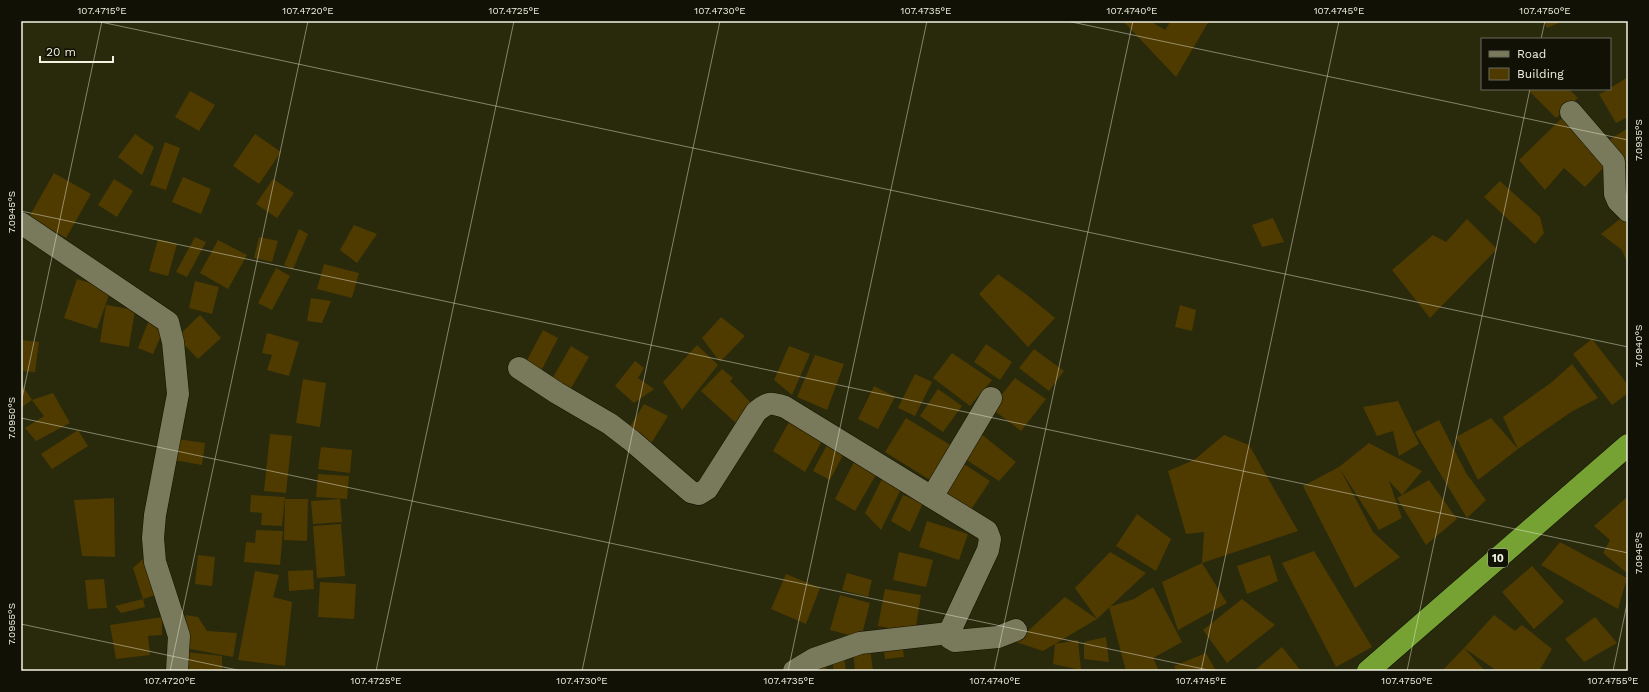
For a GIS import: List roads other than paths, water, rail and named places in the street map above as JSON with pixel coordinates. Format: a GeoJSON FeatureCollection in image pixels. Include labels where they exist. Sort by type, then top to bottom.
{"type":"FeatureCollection","features":[{"type":"Feature","properties":{"kind":"highway","name":"10"},"geometry":{"type":"LineString","coordinates":[[1368,671],[1628,445]]}},
{"type":"Feature","properties":{"kind":"street"},"geometry":{"type":"LineString","coordinates":[[1571,112],[1614,162],[1615,194],[1618,201],[1628,211]]}},
{"type":"Feature","properties":{"kind":"street"},"geometry":{"type":"LineString","coordinates":[[21,223],[168,322],[173,342],[178,394],[155,515],[153,538],[155,562],[179,636],[177,671]]}},
{"type":"Feature","properties":{"kind":"street"},"geometry":{"type":"LineString","coordinates":[[518,368],[610,424],[691,492],[699,494],[707,489],[756,412],[764,405],[772,403],[785,408],[987,531],[990,539],[988,550],[949,633],[950,638],[956,641],[998,636],[1016,630]]}},
{"type":"Feature","properties":{"kind":"street"},"geometry":{"type":"LineString","coordinates":[[932,498],[991,398]]}},
{"type":"Feature","properties":{"kind":"street"},"geometry":{"type":"LineString","coordinates":[[794,671],[814,659],[860,643],[949,633]]}}]}
